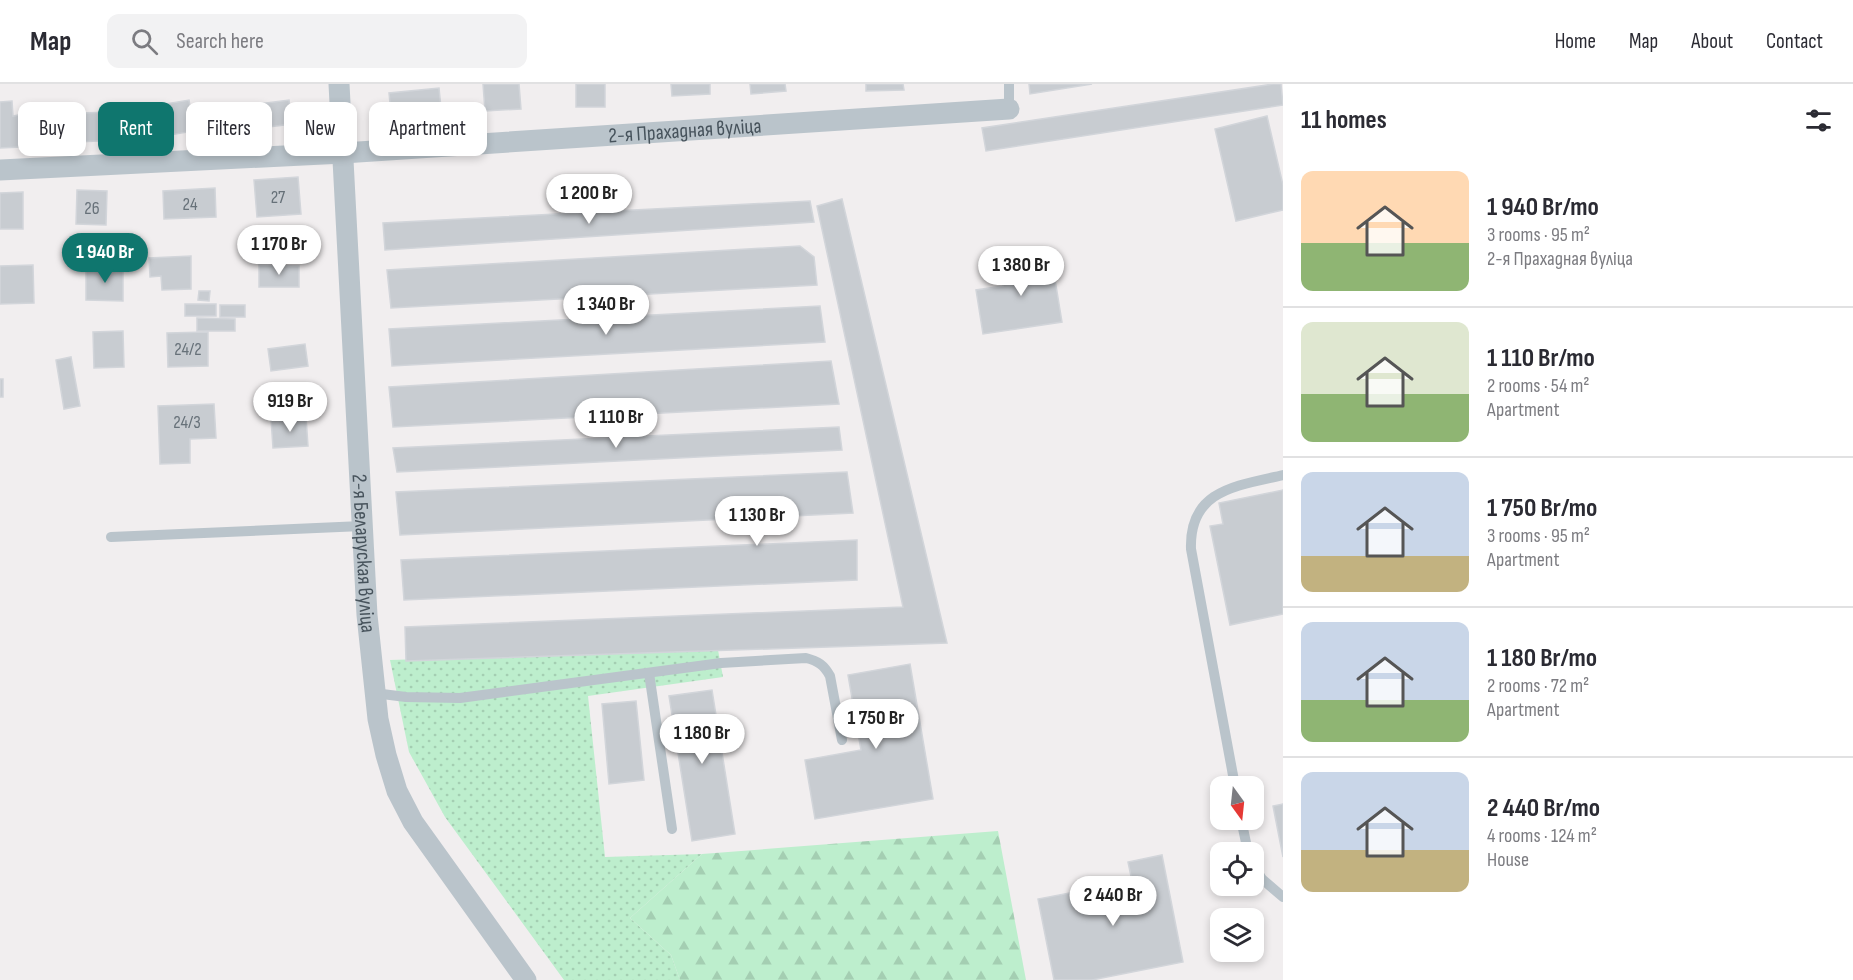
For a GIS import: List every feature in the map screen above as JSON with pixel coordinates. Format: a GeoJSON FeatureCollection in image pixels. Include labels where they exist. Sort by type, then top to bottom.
{"type":"FeatureCollection","features":[{"type":"Feature","properties":{"kind":"street","name":"2-я Беларуская вуліца"},"geometry":{"type":"LineString","coordinates":[[339,84],[340,102]]}},
{"type":"Feature","properties":{"kind":"street","name":"2-я Прахадная вуліца"},"geometry":{"type":"LineString","coordinates":[[357,152],[1009,109]]}},
{"type":"Feature","properties":{"kind":"street","name":"2-я Прахадная вуліца"},"geometry":{"type":"LineString","coordinates":[[0,170],[284,156]]}},
{"type":"Feature","properties":{"kind":"street","name":"2-я Беларуская вуліца"},"geometry":{"type":"LineString","coordinates":[[344,156],[367,615],[374,693],[386,755],[397,791],[413,822],[526,980]]}},
{"type":"Feature","properties":{"kind":"lane"},"geometry":{"type":"LineString","coordinates":[[1009,84],[1009,109]]}},
{"type":"Feature","properties":{"kind":"lane"},"geometry":{"type":"LineString","coordinates":[[1233,776],[1191,549],[1192,525],[1196,514],[1215,496],[1244,484],[1283,475]]}},
{"type":"Feature","properties":{"kind":"lane"},"geometry":{"type":"LineString","coordinates":[[111,537],[362,526]]}},
{"type":"Feature","properties":{"kind":"lane"},"geometry":{"type":"LineString","coordinates":[[374,693],[406,697],[460,698],[721,663],[807,658],[825,667],[830,676],[842,740]]}},
{"type":"Feature","properties":{"kind":"lane"},"geometry":{"type":"LineString","coordinates":[[649,674],[672,829]]}},
{"type":"Feature","properties":{"kind":"lane"},"geometry":{"type":"LineString","coordinates":[[1264,881],[1283,897]]}},
{"type":"Feature","properties":{"kind":"green space"},"geometry":{"type":"Polygon","coordinates":[[[718,650],[723,677],[588,696],[605,857],[702,854],[630,918],[671,955],[680,980],[564,980],[445,817],[409,752],[390,660],[718,650]]]}},
{"type":"Feature","properties":{"kind":"green space"},"geometry":{"type":"Polygon","coordinates":[[[998,831],[1026,980],[680,980],[671,955],[630,918],[702,854],[998,831]]]}},
{"type":"Feature","properties":{"kind":"building"},"geometry":{"type":"Polygon","coordinates":[[[483,84],[519,84],[521,109],[487,111],[487,102],[484,102],[483,84]]]}},
{"type":"Feature","properties":{"kind":"building"},"geometry":{"type":"Polygon","coordinates":[[[576,84],[605,84],[605,107],[576,107],[576,84]]]}},
{"type":"Feature","properties":{"kind":"building"},"geometry":{"type":"Polygon","coordinates":[[[671,84],[710,84],[710,94],[672,96],[671,84]]]}},
{"type":"Feature","properties":{"kind":"building"},"geometry":{"type":"Polygon","coordinates":[[[750,84],[785,84],[786,91],[751,94],[750,84]]]}},
{"type":"Feature","properties":{"kind":"building"},"geometry":{"type":"Polygon","coordinates":[[[866,84],[903,84],[904,90],[866,91],[866,84]]]}},
{"type":"Feature","properties":{"kind":"building"},"geometry":{"type":"Polygon","coordinates":[[[1029,84],[1092,84],[1030,94],[1029,84]]]}},
{"type":"Feature","properties":{"kind":"building"},"geometry":{"type":"Polygon","coordinates":[[[1281,84],[1283,105],[986,151],[982,128],[1281,84]]]}},
{"type":"Feature","properties":{"kind":"building"},"geometry":{"type":"Polygon","coordinates":[[[439,88],[440,102],[390,102],[389,93],[439,88]]]}},
{"type":"Feature","properties":{"kind":"building"},"geometry":{"type":"Polygon","coordinates":[[[189,100],[189,102],[186,102],[186,132],[174,134],[174,102],[189,100]]]}},
{"type":"Feature","properties":{"kind":"building"},"geometry":{"type":"Polygon","coordinates":[[[289,100],[289,102],[284,102],[284,125],[272,127],[272,102],[289,100]]]}},
{"type":"Feature","properties":{"kind":"building"},"geometry":{"type":"Polygon","coordinates":[[[12,101],[13,116],[18,115],[18,147],[0,148],[0,102],[12,101]]]}},
{"type":"Feature","properties":{"kind":"building"},"geometry":{"type":"Polygon","coordinates":[[[98,112],[98,141],[86,142],[86,113],[98,112]]]}},
{"type":"Feature","properties":{"kind":"building"},"geometry":{"type":"Polygon","coordinates":[[[1267,116],[1283,185],[1283,210],[1236,221],[1215,129],[1267,116]]]}},
{"type":"Feature","properties":{"kind":"building"},"geometry":{"type":"Polygon","coordinates":[[[298,177],[301,214],[257,217],[254,180],[298,177]]]}},
{"type":"Feature","properties":{"kind":"building"},"geometry":{"type":"Polygon","coordinates":[[[215,188],[216,217],[164,219],[163,191],[215,188]]]}},
{"type":"Feature","properties":{"kind":"building"},"geometry":{"type":"Polygon","coordinates":[[[77,190],[107,191],[106,225],[76,224],[77,190]]]}},
{"type":"Feature","properties":{"kind":"building"},"geometry":{"type":"Polygon","coordinates":[[[23,192],[23,229],[0,229],[0,193],[23,192]]]}},
{"type":"Feature","properties":{"kind":"building"},"geometry":{"type":"Polygon","coordinates":[[[842,199],[947,643],[406,661],[405,627],[903,607],[817,206],[842,199]]]}},
{"type":"Feature","properties":{"kind":"building"},"geometry":{"type":"Polygon","coordinates":[[[810,201],[814,222],[385,250],[383,223],[810,201]]]}},
{"type":"Feature","properties":{"kind":"building"},"geometry":{"type":"Polygon","coordinates":[[[800,246],[814,257],[817,285],[391,308],[387,270],[800,246]]]}},
{"type":"Feature","properties":{"kind":"building"},"geometry":{"type":"Polygon","coordinates":[[[1051,255],[1062,322],[983,334],[976,290],[1003,286],[1000,263],[1051,255]]]}},
{"type":"Feature","properties":{"kind":"building"},"geometry":{"type":"Polygon","coordinates":[[[191,256],[191,289],[162,290],[161,276],[150,277],[149,258],[191,256]]]}},
{"type":"Feature","properties":{"kind":"building"},"geometry":{"type":"Polygon","coordinates":[[[33,265],[34,303],[0,304],[0,266],[33,265]]]}},
{"type":"Feature","properties":{"kind":"building"},"geometry":{"type":"Polygon","coordinates":[[[259,265],[299,266],[299,287],[259,287],[259,265]]]}},
{"type":"Feature","properties":{"kind":"building"},"geometry":{"type":"Polygon","coordinates":[[[86,267],[123,267],[123,301],[86,300],[86,267]]]}},
{"type":"Feature","properties":{"kind":"building"},"geometry":{"type":"Polygon","coordinates":[[[199,291],[210,291],[209,301],[198,300],[199,291]]]}},
{"type":"Feature","properties":{"kind":"building"},"geometry":{"type":"Polygon","coordinates":[[[185,304],[216,304],[216,316],[185,316],[185,304]]]}},
{"type":"Feature","properties":{"kind":"building"},"geometry":{"type":"Polygon","coordinates":[[[220,305],[245,305],[245,317],[220,317],[220,305]]]}},
{"type":"Feature","properties":{"kind":"building"},"geometry":{"type":"Polygon","coordinates":[[[820,306],[825,342],[392,366],[389,329],[820,306]]]}},
{"type":"Feature","properties":{"kind":"building"},"geometry":{"type":"Polygon","coordinates":[[[197,318],[235,319],[235,331],[197,331],[197,318]]]}},
{"type":"Feature","properties":{"kind":"building"},"geometry":{"type":"Polygon","coordinates":[[[123,331],[124,367],[94,368],[93,332],[123,331]]]}},
{"type":"Feature","properties":{"kind":"building"},"geometry":{"type":"Polygon","coordinates":[[[208,332],[208,366],[168,367],[167,333],[208,332]]]}},
{"type":"Feature","properties":{"kind":"building"},"geometry":{"type":"Polygon","coordinates":[[[305,344],[308,366],[271,371],[268,349],[305,344]]]}},
{"type":"Feature","properties":{"kind":"building"},"geometry":{"type":"Polygon","coordinates":[[[71,357],[80,406],[64,409],[56,360],[71,357]]]}},
{"type":"Feature","properties":{"kind":"building"},"geometry":{"type":"Polygon","coordinates":[[[831,361],[839,404],[393,427],[389,387],[831,361]]]}},
{"type":"Feature","properties":{"kind":"building"},"geometry":{"type":"Polygon","coordinates":[[[0,379],[3,379],[3,397],[0,397],[0,379]]]}},
{"type":"Feature","properties":{"kind":"building"},"geometry":{"type":"Polygon","coordinates":[[[214,404],[216,438],[190,439],[190,463],[160,464],[158,406],[214,404]]]}},
{"type":"Feature","properties":{"kind":"building"},"geometry":{"type":"Polygon","coordinates":[[[306,417],[308,446],[273,448],[271,419],[306,417]]]}},
{"type":"Feature","properties":{"kind":"building"},"geometry":{"type":"Polygon","coordinates":[[[839,427],[842,450],[397,472],[393,448],[839,427]]]}},
{"type":"Feature","properties":{"kind":"building"},"geometry":{"type":"Polygon","coordinates":[[[847,472],[853,513],[400,535],[396,492],[847,472]]]}},
{"type":"Feature","properties":{"kind":"building"},"geometry":{"type":"Polygon","coordinates":[[[1283,490],[1283,614],[1230,625],[1210,526],[1223,524],[1219,503],[1283,490]]]}},
{"type":"Feature","properties":{"kind":"building"},"geometry":{"type":"Polygon","coordinates":[[[857,540],[857,580],[404,600],[401,560],[857,540]]]}},
{"type":"Feature","properties":{"kind":"building"},"geometry":{"type":"Polygon","coordinates":[[[910,664],[933,799],[815,819],[805,760],[861,750],[848,675],[910,664]]]}},
{"type":"Feature","properties":{"kind":"building"},"geometry":{"type":"Polygon","coordinates":[[[712,690],[735,834],[692,841],[669,696],[712,690]]]}},
{"type":"Feature","properties":{"kind":"building"},"geometry":{"type":"Polygon","coordinates":[[[636,701],[644,780],[609,784],[602,704],[636,701]]]}},
{"type":"Feature","properties":{"kind":"building"},"geometry":{"type":"Polygon","coordinates":[[[1283,804],[1283,857],[1273,806],[1283,804]]]}},
{"type":"Feature","properties":{"kind":"building"},"geometry":{"type":"Polygon","coordinates":[[[1162,855],[1183,962],[1092,980],[1054,980],[1038,899],[1132,881],[1128,862],[1162,855]]]}}]}
